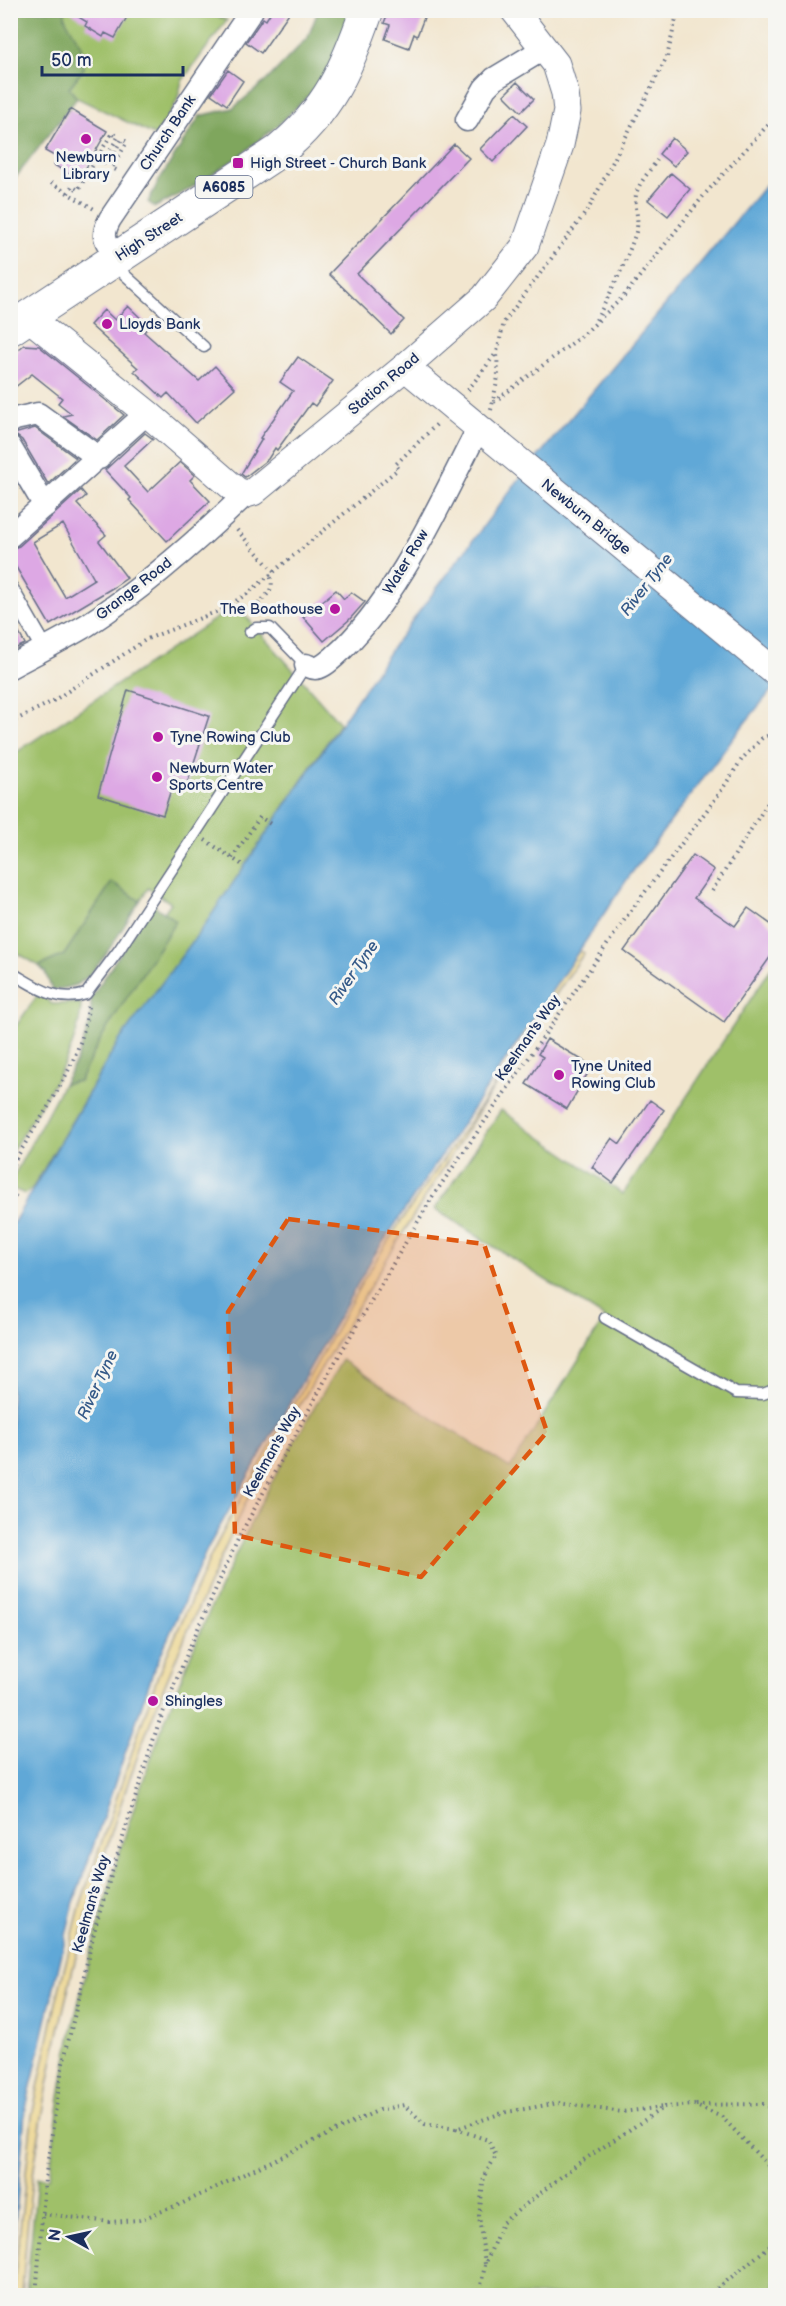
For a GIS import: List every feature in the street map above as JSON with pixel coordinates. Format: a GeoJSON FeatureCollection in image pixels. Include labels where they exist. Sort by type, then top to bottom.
{"type":"FeatureCollection","features":[{"type":"Feature","properties":{"kind":"main road","name":"High Street"},"geometry":{"type":"LineString","coordinates":[[20,323],[279,151],[300,134],[335,87],[350,58],[367,10]]}},
{"type":"Feature","properties":{"kind":"street","name":"Church Bank"},"geometry":{"type":"LineString","coordinates":[[114,260],[104,237],[104,229],[252,10]]}},
{"type":"Feature","properties":{"kind":"street","name":"Station Road"},"geometry":{"type":"LineString","coordinates":[[246,494],[254,492],[405,367],[484,298],[525,246],[560,145],[567,111],[562,78],[556,64],[514,10]]}},
{"type":"Feature","properties":{"kind":"street"},"geometry":{"type":"LineString","coordinates":[[467,120],[485,88],[494,79],[545,48]]}},
{"type":"Feature","properties":{"kind":"street"},"geometry":{"type":"LineString","coordinates":[[20,323],[147,412],[237,490],[246,494]]}},
{"type":"Feature","properties":{"kind":"street","name":"Newburn Bridge"},"geometry":{"type":"LineString","coordinates":[[405,367],[776,673]]}},
{"type":"Feature","properties":{"kind":"street"},"geometry":{"type":"LineString","coordinates":[[10,536],[99,458],[147,412]]}},
{"type":"Feature","properties":{"kind":"street"},"geometry":{"type":"LineString","coordinates":[[10,422],[38,414],[99,458]]}},
{"type":"Feature","properties":{"kind":"street","name":"Water Row"},"geometry":{"type":"LineString","coordinates":[[306,665],[315,668],[325,664],[350,643],[388,592],[421,539],[478,429]]}},
{"type":"Feature","properties":{"kind":"street"},"geometry":{"type":"LineString","coordinates":[[10,447],[45,506]]}},
{"type":"Feature","properties":{"kind":"street","name":"Grange Road"},"geometry":{"type":"LineString","coordinates":[[10,667],[86,626],[134,593],[246,494]]}},
{"type":"Feature","properties":{"kind":"street"},"geometry":{"type":"LineString","coordinates":[[10,589],[44,648]]}},
{"type":"Feature","properties":{"kind":"lane"},"geometry":{"type":"LineString","coordinates":[[114,260],[204,347]]}},
{"type":"Feature","properties":{"kind":"lane"},"geometry":{"type":"LineString","coordinates":[[11,974],[55,996],[70,998],[86,994],[124,941],[306,665],[270,628],[256,628],[250,632]]}},
{"type":"Feature","properties":{"kind":"lane"},"geometry":{"type":"LineString","coordinates":[[605,1318],[736,1394],[763,1394],[776,1389]]}},
{"type":"Feature","properties":{"kind":"path"},"geometry":{"type":"LineString","coordinates":[[478,429],[489,416],[494,402],[498,377],[497,352],[504,322],[589,208],[667,57],[678,10]]}},
{"type":"Feature","properties":{"kind":"path"},"geometry":{"type":"LineString","coordinates":[[494,402],[594,324],[635,285],[657,253],[705,194],[776,116]]}},
{"type":"Feature","properties":{"kind":"path"},"geometry":{"type":"LineString","coordinates":[[68,193],[72,186],[78,190],[112,133],[118,137],[103,162],[107,165],[122,139],[127,142],[112,168],[118,171],[123,163]]}},
{"type":"Feature","properties":{"kind":"path"},"geometry":{"type":"LineString","coordinates":[[594,324],[615,284],[635,233],[638,220],[636,198],[638,190],[657,159]]}},
{"type":"Feature","properties":{"kind":"path"},"geometry":{"type":"LineString","coordinates":[[51,183],[103,214]]}},
{"type":"Feature","properties":{"kind":"path"},"geometry":{"type":"LineString","coordinates":[[10,723],[53,701],[147,639],[221,610],[247,594],[398,469],[395,465],[454,408],[497,352]]}},
{"type":"Feature","properties":{"kind":"path"},"geometry":{"type":"LineString","coordinates":[[224,515],[272,574],[272,589],[255,611],[277,633]]}},
{"type":"Feature","properties":{"kind":"path"},"geometry":{"type":"LineString","coordinates":[[776,693],[776,710]]}},
{"type":"Feature","properties":{"kind":"path","name":"Keelman's Way"},"geometry":{"type":"LineString","coordinates":[[36,2295],[45,2179],[62,2068],[96,1924],[158,1725],[239,1537],[334,1364],[434,1196],[627,916],[719,794],[742,759],[762,738],[776,733]]}},
{"type":"Feature","properties":{"kind":"path"},"geometry":{"type":"LineString","coordinates":[[712,891],[776,790]]}},
{"type":"Feature","properties":{"kind":"path"},"geometry":{"type":"LineString","coordinates":[[232,858],[260,817],[272,825]]}},
{"type":"Feature","properties":{"kind":"path"},"geometry":{"type":"LineString","coordinates":[[195,834],[244,866]]}},
{"type":"Feature","properties":{"kind":"path"},"geometry":{"type":"LineString","coordinates":[[10,1169],[74,1059],[87,1014],[86,994]]}},
{"type":"Feature","properties":{"kind":"path"},"geometry":{"type":"LineString","coordinates":[[10,1193],[18,1198]]}},
{"type":"Feature","properties":{"kind":"path"},"geometry":{"type":"LineString","coordinates":[[456,2129],[502,2113],[558,2103],[622,2112],[694,2105],[763,2104],[776,2109]]}},
{"type":"Feature","properties":{"kind":"path"},"geometry":{"type":"LineString","coordinates":[[43,2214],[110,2222],[139,2220],[183,2203],[379,2110],[404,2105],[425,2124],[456,2129],[488,2140],[496,2156],[484,2176],[479,2216],[485,2265]]}},
{"type":"Feature","properties":{"kind":"path"},"geometry":{"type":"LineString","coordinates":[[694,2105],[722,2117],[776,2175]]}},
{"type":"Feature","properties":{"kind":"path"},"geometry":{"type":"LineString","coordinates":[[478,2295],[485,2265],[502,2223],[576,2165],[664,2107]]}},
{"type":"Feature","properties":{"kind":"path"},"geometry":{"type":"LineString","coordinates":[[708,2295],[776,2241]]}},
{"type":"Feature","properties":{"kind":"highlighted area"},"geometry":{"type":"Polygon","coordinates":[[[288,1219],[484,1244],[547,1432],[421,1577],[235,1535],[228,1312],[288,1219]]]}},
{"type":"Feature","properties":{"kind":"green space"},"geometry":{"type":"Polygon","coordinates":[[[11,10],[65,11],[65,18],[81,46],[84,68],[69,88],[77,98],[11,181],[11,10]]]}},
{"type":"Feature","properties":{"kind":"green space"},"geometry":{"type":"Polygon","coordinates":[[[203,10],[227,20],[182,81],[177,101],[156,136],[77,98],[69,88],[84,68],[65,18],[65,11],[203,10]]]}},
{"type":"Feature","properties":{"kind":"green space"},"geometry":{"type":"Polygon","coordinates":[[[318,11],[352,11],[327,78],[277,126],[237,158],[186,191],[155,207],[148,202],[159,180],[200,116],[233,108],[267,80],[308,37],[318,11]]]}},
{"type":"Feature","properties":{"kind":"green space","name":"Newburn Water Sports Centre"},"geometry":{"type":"Polygon","coordinates":[[[236,605],[340,723],[204,926],[119,1041],[32,1189],[25,1194],[11,1188],[11,1181],[63,1084],[79,1081],[102,1035],[176,921],[164,912],[171,903],[148,888],[140,901],[112,882],[64,955],[39,966],[11,949],[11,756],[236,605]]]}},
{"type":"Feature","properties":{"kind":"green space"},"geometry":{"type":"Polygon","coordinates":[[[112,882],[140,901],[95,969],[73,986],[52,990],[45,972],[39,966],[64,955],[112,882]]]}},
{"type":"Feature","properties":{"kind":"green space"},"geometry":{"type":"Polygon","coordinates":[[[152,904],[176,921],[103,1035],[79,1081],[63,1084],[76,1061],[85,1038],[91,1018],[91,998],[152,904]]]}},
{"type":"Feature","properties":{"kind":"green space"},"geometry":{"type":"Polygon","coordinates":[[[775,962],[775,2295],[26,2296],[37,2178],[49,2178],[74,2021],[106,1897],[145,1775],[190,1656],[243,1539],[278,1471],[342,1360],[510,1468],[605,1318],[435,1209],[501,1110],[623,1194],[775,962]]]}},
{"type":"Feature","properties":{"kind":"green space"},"geometry":{"type":"Polygon","coordinates":[[[39,993],[52,1004],[81,1003],[79,1023],[65,1062],[11,1153],[11,1033],[39,993]]]}},
{"type":"Feature","properties":{"kind":"sand"},"geometry":{"type":"Polygon","coordinates":[[[572,947],[584,953],[527,1037],[515,1030],[572,947]]]}},
{"type":"Feature","properties":{"kind":"sand","name":"Shingles"},"geometry":{"type":"Polygon","coordinates":[[[503,1073],[343,1332],[252,1491],[178,1654],[149,1726],[98,1875],[78,1951],[44,2105],[30,2196],[22,2295],[13,2295],[32,2116],[57,1998],[80,1906],[158,1675],[211,1555],[364,1279],[503,1073]]]}},
{"type":"Feature","properties":{"kind":"water","name":"River Tyne"},"geometry":{"type":"Polygon","coordinates":[[[775,174],[775,686],[628,878],[373,1257],[207,1549],[153,1672],[73,1905],[25,2112],[11,2269],[11,1227],[119,1041],[204,926],[394,645],[516,483],[775,174]]]}},
{"type":"Feature","properties":{"kind":"building"},"geometry":{"type":"Polygon","coordinates":[[[67,10],[131,10],[115,38],[105,33],[103,37],[85,26],[87,22],[67,10]]]}},
{"type":"Feature","properties":{"kind":"building"},"geometry":{"type":"Polygon","coordinates":[[[272,10],[291,10],[261,53],[246,42],[263,18],[266,20],[272,10]]]}},
{"type":"Feature","properties":{"kind":"building"},"geometry":{"type":"Polygon","coordinates":[[[389,10],[427,10],[417,36],[414,34],[409,48],[385,39],[390,25],[384,23],[389,10]]]}},
{"type":"Feature","properties":{"kind":"building"},"geometry":{"type":"Polygon","coordinates":[[[228,70],[243,81],[227,105],[211,94],[228,70]]]}},
{"type":"Feature","properties":{"kind":"building"},"geometry":{"type":"Polygon","coordinates":[[[517,82],[534,99],[521,112],[504,95],[517,82]]]}},
{"type":"Feature","properties":{"kind":"building"},"geometry":{"type":"Polygon","coordinates":[[[70,109],[107,131],[79,180],[54,165],[58,158],[45,151],[70,109]]]}},
{"type":"Feature","properties":{"kind":"building"},"geometry":{"type":"Polygon","coordinates":[[[514,114],[527,126],[493,162],[480,149],[514,114]]]}},
{"type":"Feature","properties":{"kind":"building"},"geometry":{"type":"Polygon","coordinates":[[[672,138],[687,151],[674,166],[659,154],[672,138]]]}},
{"type":"Feature","properties":{"kind":"building"},"geometry":{"type":"Polygon","coordinates":[[[454,144],[469,158],[357,274],[404,320],[391,334],[329,274],[454,144]]]}},
{"type":"Feature","properties":{"kind":"building"},"geometry":{"type":"Polygon","coordinates":[[[671,173],[690,189],[668,216],[648,200],[671,173]]]}},
{"type":"Feature","properties":{"kind":"building"},"geometry":{"type":"Polygon","coordinates":[[[128,306],[149,326],[144,332],[199,381],[215,366],[235,388],[196,423],[168,393],[163,398],[134,371],[138,368],[90,325],[104,310],[115,320],[128,306]]]}},
{"type":"Feature","properties":{"kind":"building"},"geometry":{"type":"Polygon","coordinates":[[[24,345],[39,346],[124,415],[97,440],[63,416],[72,414],[58,403],[62,398],[32,374],[10,391],[10,356],[24,345]]]}},
{"type":"Feature","properties":{"kind":"building"},"geometry":{"type":"Polygon","coordinates":[[[298,357],[333,381],[315,406],[311,403],[277,450],[275,448],[268,459],[245,477],[241,474],[262,439],[260,438],[293,391],[280,382],[298,357]]]}},
{"type":"Feature","properties":{"kind":"building"},"geometry":{"type":"Polygon","coordinates":[[[35,428],[76,458],[48,484],[22,440],[14,434],[35,428]]]}},
{"type":"Feature","properties":{"kind":"building"},"geometry":{"type":"Polygon","coordinates":[[[145,433],[153,439],[124,466],[148,492],[180,462],[195,475],[190,480],[210,501],[167,541],[105,470],[145,433]]]}},
{"type":"Feature","properties":{"kind":"building"},"geometry":{"type":"Polygon","coordinates":[[[81,490],[86,496],[77,504],[106,535],[99,541],[127,578],[50,625],[10,557],[10,549],[19,546],[81,490]],[[63,524],[33,542],[65,597],[94,579],[63,524]]]}},
{"type":"Feature","properties":{"kind":"building","name":"The Boathouse"},"geometry":{"type":"Polygon","coordinates":[[[336,590],[344,599],[351,592],[365,602],[349,620],[324,641],[303,617],[336,590]]]}},
{"type":"Feature","properties":{"kind":"building"},"geometry":{"type":"Polygon","coordinates":[[[10,617],[25,644],[10,651],[10,617]]]}},
{"type":"Feature","properties":{"kind":"building","name":"Tyne Rowing Club"},"geometry":{"type":"Polygon","coordinates":[[[128,690],[209,716],[187,784],[174,780],[163,815],[98,795],[128,690]]]}},
{"type":"Feature","properties":{"kind":"building"},"geometry":{"type":"Polygon","coordinates":[[[693,855],[714,870],[694,898],[735,926],[748,908],[776,928],[776,949],[724,1022],[624,951],[693,855]]]}},
{"type":"Feature","properties":{"kind":"building","name":"Tyne United Rowing Club"},"geometry":{"type":"Polygon","coordinates":[[[547,1039],[592,1066],[567,1109],[526,1084],[543,1057],[538,1054],[547,1039]]]}},
{"type":"Feature","properties":{"kind":"building"},"geometry":{"type":"Polygon","coordinates":[[[650,1100],[664,1110],[613,1183],[592,1167],[612,1138],[620,1144],[650,1100]]]}},
{"type":"Feature","properties":{"kind":"place","name":"Newburn Library"},"geometry":{"type":"Point","coordinates":[86,139]}},
{"type":"Feature","properties":{"kind":"place","name":"High Street - Church Bank"},"geometry":{"type":"Point","coordinates":[238,163]}},
{"type":"Feature","properties":{"kind":"place","name":"Lloyds Bank"},"geometry":{"type":"Point","coordinates":[107,324]}},
{"type":"Feature","properties":{"kind":"place","name":"The Boathouse"},"geometry":{"type":"Point","coordinates":[335,609]}},
{"type":"Feature","properties":{"kind":"place","name":"Tyne Rowing Club"},"geometry":{"type":"Point","coordinates":[158,737]}},
{"type":"Feature","properties":{"kind":"place","name":"Newburn Water Sports Centre"},"geometry":{"type":"Point","coordinates":[157,777]}},
{"type":"Feature","properties":{"kind":"place","name":"Tyne United Rowing Club"},"geometry":{"type":"Point","coordinates":[559,1075]}},
{"type":"Feature","properties":{"kind":"place","name":"Shingles"},"geometry":{"type":"Point","coordinates":[153,1701]}}]}
